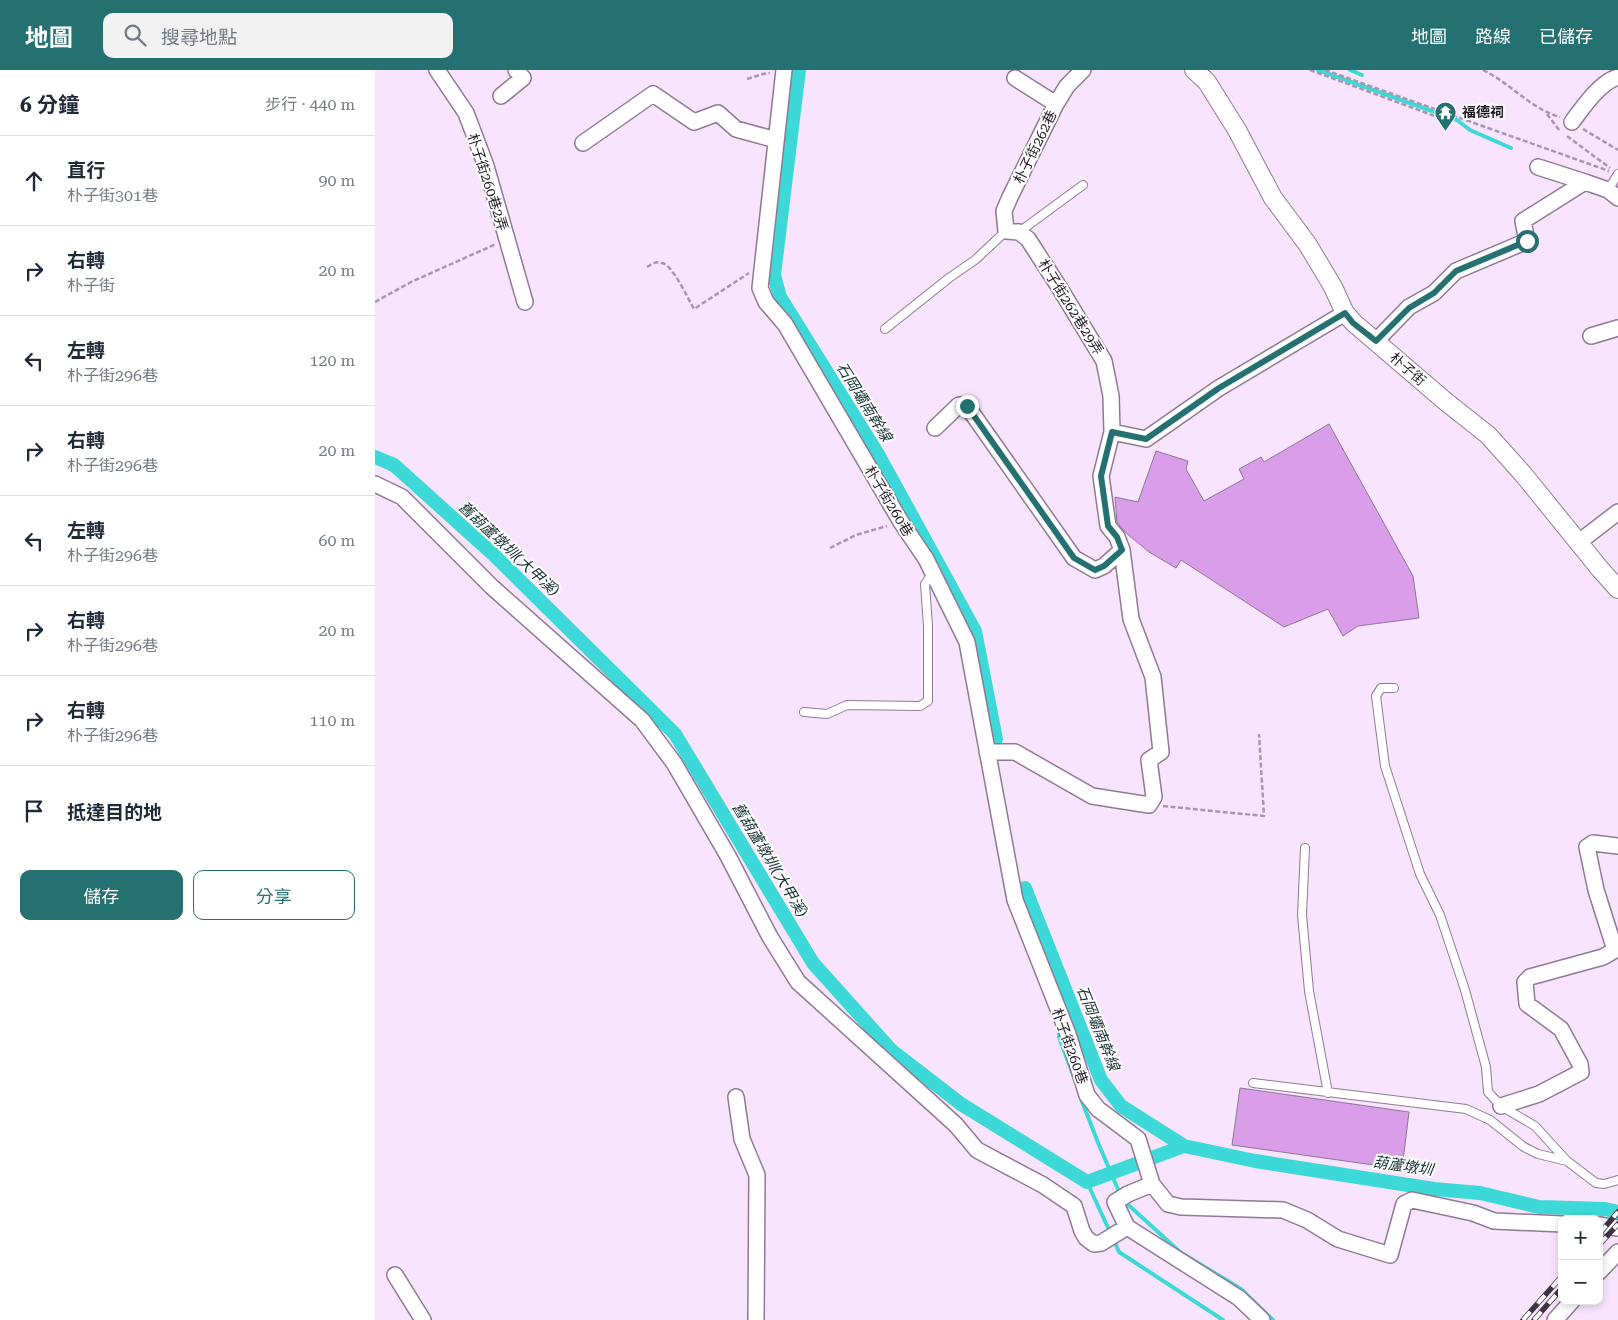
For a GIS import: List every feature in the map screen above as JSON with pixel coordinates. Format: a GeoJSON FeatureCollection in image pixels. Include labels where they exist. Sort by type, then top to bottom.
{"type":"FeatureCollection","features":[{"type":"Feature","properties":{"kind":"street","name":"朴子街260巷2弄"},"geometry":{"type":"LineString","coordinates":[[437,70],[466,114],[486,166],[525,302]]}},
{"type":"Feature","properties":{"kind":"street"},"geometry":{"type":"LineString","coordinates":[[501,96],[523,78],[516,70]]}},
{"type":"Feature","properties":{"kind":"street","name":"朴子街262巷"},"geometry":{"type":"LineString","coordinates":[[1013,232],[1004,210],[1056,104],[1067,86],[1083,70]]}},
{"type":"Feature","properties":{"kind":"street","name":"朴子街"},"geometry":{"type":"LineString","coordinates":[[1181,70],[1218,99]]}},
{"type":"Feature","properties":{"kind":"street","name":"朴子街"},"geometry":{"type":"LineString","coordinates":[[1194,70],[1207,82],[1218,99],[1237,130],[1273,198],[1308,245],[1333,287],[1345,313],[1353,323],[1488,435],[1523,474],[1618,589]]}},
{"type":"Feature","properties":{"kind":"street","name":"朴子街260巷"},"geometry":{"type":"LineString","coordinates":[[784,71],[762,264],[761,288],[766,302],[785,324],[925,560],[967,642],[1015,900],[1068,1034],[1087,1095],[1098,1109],[1138,1139],[1152,1184],[1168,1204],[1181,1207],[1283,1210],[1307,1220],[1338,1239],[1390,1255],[1405,1204],[1412,1200],[1473,1214],[1494,1221],[1558,1224]]}},
{"type":"Feature","properties":{"kind":"street"},"geometry":{"type":"LineString","coordinates":[[1572,122],[1586,102],[1612,79],[1618,77]]}},
{"type":"Feature","properties":{"kind":"street"},"geometry":{"type":"LineString","coordinates":[[1015,78],[1056,104]]}},
{"type":"Feature","properties":{"kind":"street"},"geometry":{"type":"LineString","coordinates":[[583,142],[653,94],[694,122],[718,113],[736,129],[776,140]]}},
{"type":"Feature","properties":{"kind":"street"},"geometry":{"type":"LineString","coordinates":[[1538,167],[1585,182],[1613,194]]}},
{"type":"Feature","properties":{"kind":"street"},"geometry":{"type":"LineString","coordinates":[[1376,341],[1409,308],[1434,293],[1456,271],[1527,241],[1523,220],[1585,182]]}},
{"type":"Feature","properties":{"kind":"street","name":"朴子街262巷29弄"},"geometry":{"type":"LineString","coordinates":[[1013,232],[1028,239],[1104,362],[1111,396],[1112,432],[1101,476],[1108,526],[1117,537],[1122,550]]}},
{"type":"Feature","properties":{"kind":"street"},"geometry":{"type":"LineString","coordinates":[[1112,432],[1146,439],[1219,388],[1345,313]]}},
{"type":"Feature","properties":{"kind":"street"},"geometry":{"type":"LineString","coordinates":[[1591,336],[1618,328]]}},
{"type":"Feature","properties":{"kind":"street"},"geometry":{"type":"LineString","coordinates":[[935,428],[959,405],[967,406],[1074,558],[1095,570],[1104,566],[1122,550]]}},
{"type":"Feature","properties":{"kind":"street"},"geometry":{"type":"LineString","coordinates":[[375,484],[402,497],[492,587],[642,720],[674,763],[728,856],[770,937],[798,982],[956,1125],[977,1150],[1043,1185],[1074,1206],[1086,1238],[1094,1244],[1101,1243],[1127,1227]]}},
{"type":"Feature","properties":{"kind":"street"},"geometry":{"type":"LineString","coordinates":[[1579,542],[1618,512]]}},
{"type":"Feature","properties":{"kind":"street"},"geometry":{"type":"LineString","coordinates":[[987,752],[1015,752],[1092,796],[1149,805],[1153,797],[1149,760],[1161,752],[1153,676],[1131,619],[1122,550]]}},
{"type":"Feature","properties":{"kind":"street"},"geometry":{"type":"LineString","coordinates":[[1501,1106],[1539,1094],[1581,1072],[1580,1064],[1561,1029],[1527,1004],[1525,982],[1530,977],[1603,957],[1615,950],[1597,890],[1587,846],[1593,843],[1618,846]]}},
{"type":"Feature","properties":{"kind":"street"},"geometry":{"type":"LineString","coordinates":[[736,1097],[742,1139],[757,1175],[756,1320]]}},
{"type":"Feature","properties":{"kind":"street"},"geometry":{"type":"LineString","coordinates":[[1152,1184],[1128,1194],[1115,1202],[1127,1227],[1239,1298],[1262,1320]]}},
{"type":"Feature","properties":{"kind":"street"},"geometry":{"type":"LineString","coordinates":[[1603,1226],[1618,1228]]}},
{"type":"Feature","properties":{"kind":"street"},"geometry":{"type":"LineString","coordinates":[[1603,1268],[1618,1252]]}},
{"type":"Feature","properties":{"kind":"street"},"geometry":{"type":"LineString","coordinates":[[395,1275],[423,1320]]}},
{"type":"Feature","properties":{"kind":"street"},"geometry":{"type":"LineString","coordinates":[[1555,1320],[1568,1305]]}},
{"type":"Feature","properties":{"kind":"lane"},"geometry":{"type":"LineString","coordinates":[[1613,194],[1618,174]]}},
{"type":"Feature","properties":{"kind":"lane"},"geometry":{"type":"LineString","coordinates":[[885,329],[949,278],[1083,185]]}},
{"type":"Feature","properties":{"kind":"lane"},"geometry":{"type":"LineString","coordinates":[[804,712],[827,714],[847,705],[920,706],[928,701],[928,626],[925,584],[932,574]]}},
{"type":"Feature","properties":{"kind":"lane"},"geometry":{"type":"LineString","coordinates":[[1394,688],[1381,688],[1377,696],[1385,766],[1421,874],[1440,915],[1465,990],[1487,1067],[1488,1092],[1501,1106],[1535,1126],[1567,1160],[1595,1183],[1604,1184],[1618,1180]]}},
{"type":"Feature","properties":{"kind":"lane"},"geometry":{"type":"LineString","coordinates":[[1305,848],[1302,915],[1309,991],[1328,1093]]}},
{"type":"Feature","properties":{"kind":"lane"},"geometry":{"type":"LineString","coordinates":[[1253,1083],[1466,1109],[1490,1120],[1524,1147],[1538,1154],[1567,1160]]}},
{"type":"Feature","properties":{"kind":"path"},"geometry":{"type":"LineString","coordinates":[[1310,70],[1443,119],[1445,113]]}},
{"type":"Feature","properties":{"kind":"path"},"geometry":{"type":"LineString","coordinates":[[1321,74],[1323,70],[1618,174]]}},
{"type":"Feature","properties":{"kind":"path"},"geometry":{"type":"LineString","coordinates":[[1483,70],[1497,77],[1547,113],[1559,130],[1618,174]]}},
{"type":"Feature","properties":{"kind":"path"},"geometry":{"type":"LineString","coordinates":[[1493,70],[1497,77]]}},
{"type":"Feature","properties":{"kind":"path"},"geometry":{"type":"LineString","coordinates":[[747,79],[763,74],[784,71]]}},
{"type":"Feature","properties":{"kind":"path"},"geometry":{"type":"LineString","coordinates":[[1357,87],[1358,82]]}},
{"type":"Feature","properties":{"kind":"path"},"geometry":{"type":"LineString","coordinates":[[1404,104],[1406,99]]}},
{"type":"Feature","properties":{"kind":"path"},"geometry":{"type":"LineString","coordinates":[[1547,113],[1565,118],[1618,150]]}},
{"type":"Feature","properties":{"kind":"path"},"geometry":{"type":"LineString","coordinates":[[375,302],[411,282],[507,240]]}},
{"type":"Feature","properties":{"kind":"path"},"geometry":{"type":"LineString","coordinates":[[647,267],[654,263],[663,263],[670,268],[694,309],[762,264]]}},
{"type":"Feature","properties":{"kind":"path"},"geometry":{"type":"LineString","coordinates":[[829,548],[856,535],[901,522]]}},
{"type":"Feature","properties":{"kind":"path"},"geometry":{"type":"LineString","coordinates":[[1149,805],[1263,816],[1259,734]]}},
{"type":"Feature","properties":{"kind":"building"},"geometry":{"type":"Polygon","coordinates":[[[1329,424],[1413,576],[1419,618],[1358,626],[1343,636],[1328,609],[1284,627],[1181,560],[1176,568],[1149,552],[1125,532],[1117,522],[1115,497],[1138,502],[1156,451],[1188,461],[1186,469],[1204,501],[1244,479],[1239,469],[1261,457],[1264,462],[1329,424]]]}},
{"type":"Feature","properties":{"kind":"building"},"geometry":{"type":"Polygon","coordinates":[[[1240,1088],[1409,1112],[1402,1169],[1232,1145],[1240,1088]]]}},
{"type":"Feature","properties":{"kind":"waterway","name":"石岡壩南幹線"},"geometry":{"type":"LineString","coordinates":[[799,70],[774,275],[780,297],[879,456],[975,631],[996,739]]}},
{"type":"Feature","properties":{"kind":"waterway"},"geometry":{"type":"LineString","coordinates":[[1318,70],[1457,120],[1470,130],[1511,148]]}},
{"type":"Feature","properties":{"kind":"waterway"},"geometry":{"type":"LineString","coordinates":[[1350,70],[1362,75]]}},
{"type":"Feature","properties":{"kind":"waterway","name":"舊葫蘆墩圳(大甲溪)"},"geometry":{"type":"LineString","coordinates":[[375,457],[394,465],[494,555],[675,734],[813,963],[891,1050],[961,1104],[1087,1182],[1184,1146]]}},
{"type":"Feature","properties":{"kind":"waterway","name":"葫蘆墩圳"},"geometry":{"type":"LineString","coordinates":[[1025,888],[1101,1080],[1121,1106],[1184,1146],[1255,1161],[1434,1189],[1480,1193],[1539,1207],[1605,1209],[1618,1212]]}},
{"type":"Feature","properties":{"kind":"waterway"},"geometry":{"type":"LineString","coordinates":[[1060,1030],[1059,1037],[1076,1083]]}},
{"type":"Feature","properties":{"kind":"waterway"},"geometry":{"type":"LineString","coordinates":[[1081,1099],[1120,1194]]}},
{"type":"Feature","properties":{"kind":"waterway"},"geometry":{"type":"LineString","coordinates":[[1087,1182],[1110,1232]]}},
{"type":"Feature","properties":{"kind":"waterway"},"geometry":{"type":"LineString","coordinates":[[1123,1200],[1180,1252],[1241,1289],[1273,1320]]}},
{"type":"Feature","properties":{"kind":"waterway"},"geometry":{"type":"LineString","coordinates":[[1113,1238],[1119,1252],[1223,1320]]}},
{"type":"Feature","properties":{"kind":"railway"},"geometry":{"type":"LineString","coordinates":[[1603,1229],[1618,1212]]}},
{"type":"Feature","properties":{"kind":"railway"},"geometry":{"type":"LineString","coordinates":[[1603,1241],[1618,1224]]}},
{"type":"Feature","properties":{"kind":"railway"},"geometry":{"type":"LineString","coordinates":[[1523,1320],[1558,1281]]}},
{"type":"Feature","properties":{"kind":"railway"},"geometry":{"type":"LineString","coordinates":[[1534,1320],[1558,1293]]}},
{"type":"Feature","properties":{"kind":"place","name":"福德祠"},"geometry":{"type":"Point","coordinates":[1446,131]}},
{"type":"Feature","properties":{"kind":"route"},"geometry":{"type":"LineString","coordinates":[[967,406],[1074,558],[1095,570],[1104,566],[1122,550],[1117,537],[1108,526],[1101,476],[1112,432],[1146,439],[1219,388],[1345,313],[1353,323],[1376,341],[1409,308],[1434,293],[1456,271],[1527,241]]}}]}
